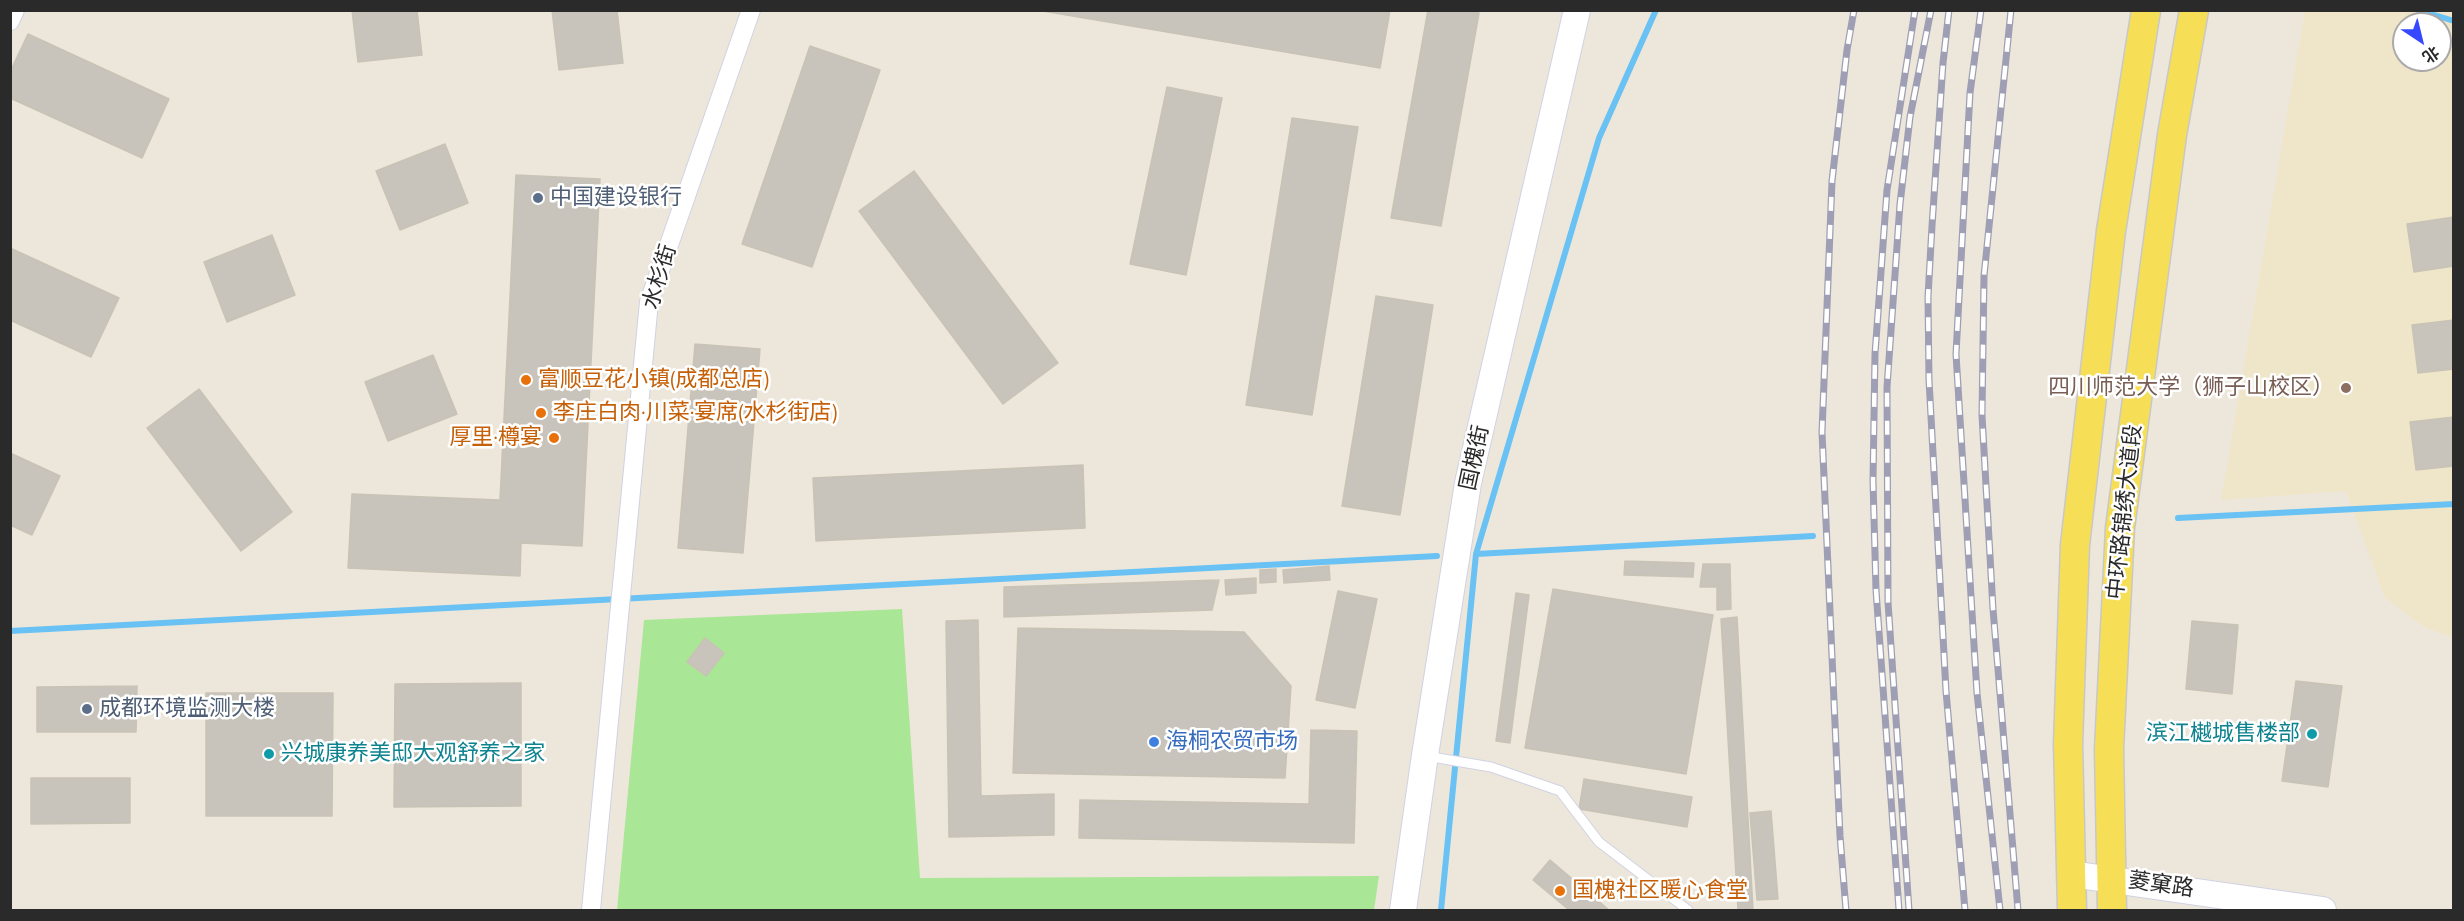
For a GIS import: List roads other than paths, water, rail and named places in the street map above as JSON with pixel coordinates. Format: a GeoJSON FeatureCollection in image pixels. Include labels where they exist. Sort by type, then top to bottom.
{"type":"FeatureCollection","features":[{"type":"Feature","properties":{"kind":"main road","name":"中环路锦绣大道段"},"geometry":{"type":"LineString","coordinates":[[2072,910],[2068,744],[2075,545],[2111,231],[2146,10]]}},
{"type":"Feature","properties":{"kind":"main road","name":"中环路锦绣大道段"},"geometry":{"type":"LineString","coordinates":[[2112,910],[2109,748],[2120,528],[2172,135],[2194,10]]}},
{"type":"Feature","properties":{"kind":"street"},"geometry":{"type":"LineString","coordinates":[[10,21],[15,10]]}},
{"type":"Feature","properties":{"kind":"street","name":"水杉街"},"geometry":{"type":"LineString","coordinates":[[591,910],[649,302],[751,10]]}},
{"type":"Feature","properties":{"kind":"street","name":"国槐街"},"geometry":{"type":"LineString","coordinates":[[1403,910],[1436,757],[1468,483],[1577,10]]}},
{"type":"Feature","properties":{"kind":"street","name":"菱窠路"},"geometry":{"type":"LineString","coordinates":[[2071,874],[2322,910]]}},
{"type":"Feature","properties":{"kind":"lane"},"geometry":{"type":"LineString","coordinates":[[1436,757],[1491,767],[1560,791],[1599,842],[1688,910]]}},
{"type":"Feature","properties":{"kind":"waterway"},"geometry":{"type":"LineString","coordinates":[[1441,910],[1476,554],[1599,138],[1656,10]]}},
{"type":"Feature","properties":{"kind":"waterway"},"geometry":{"type":"LineString","coordinates":[[2418,10],[2454,21]]}},
{"type":"Feature","properties":{"kind":"waterway"},"geometry":{"type":"LineString","coordinates":[[2178,518],[2454,504]]}},
{"type":"Feature","properties":{"kind":"waterway"},"geometry":{"type":"LineString","coordinates":[[1476,554],[1813,536]]}},
{"type":"Feature","properties":{"kind":"waterway"},"geometry":{"type":"LineString","coordinates":[[10,631],[1437,556]]}},
{"type":"Feature","properties":{"kind":"railway"},"geometry":{"type":"LineString","coordinates":[[1846,910],[1840,836],[1822,432],[1832,181],[1847,50],[1854,10]]}},
{"type":"Feature","properties":{"kind":"railway"},"geometry":{"type":"LineString","coordinates":[[1899,910],[1876,590],[1873,481],[1875,354],[1887,190],[1915,10]]}},
{"type":"Feature","properties":{"kind":"railway"},"geometry":{"type":"LineString","coordinates":[[1909,910],[1888,602],[1887,387],[1900,204],[1910,117],[1931,10]]}},
{"type":"Feature","properties":{"kind":"railway"},"geometry":{"type":"LineString","coordinates":[[1949,10],[1943,63],[1928,297],[1929,380],[1946,691],[1965,910]]}},
{"type":"Feature","properties":{"kind":"railway"},"geometry":{"type":"LineString","coordinates":[[1981,10],[1970,93],[1956,354],[1977,693],[2000,910]]}},
{"type":"Feature","properties":{"kind":"railway"},"geometry":{"type":"LineString","coordinates":[[2011,10],[1984,276],[1982,415],[1993,609],[2018,910]]}},
{"type":"Feature","properties":{"kind":"place","name":"中国建设银行"},"geometry":{"type":"Point","coordinates":[538,198]}},
{"type":"Feature","properties":{"kind":"place","name":"富顺豆花小镇(成都总店)"},"geometry":{"type":"Point","coordinates":[526,380]}},
{"type":"Feature","properties":{"kind":"place","name":"四川师范大学（狮子山校区）"},"geometry":{"type":"Point","coordinates":[2346,388]}},
{"type":"Feature","properties":{"kind":"place","name":"李庄白肉·川菜·宴席(水杉街店)"},"geometry":{"type":"Point","coordinates":[541,413]}},
{"type":"Feature","properties":{"kind":"place","name":"厚里·樽宴"},"geometry":{"type":"Point","coordinates":[554,438]}},
{"type":"Feature","properties":{"kind":"place","name":"成都环境监测大楼"},"geometry":{"type":"Point","coordinates":[87,709]}},
{"type":"Feature","properties":{"kind":"place","name":"滨江樾城售楼部"},"geometry":{"type":"Point","coordinates":[2312,734]}},
{"type":"Feature","properties":{"kind":"place","name":"海桐农贸市场"},"geometry":{"type":"Point","coordinates":[1154,742]}},
{"type":"Feature","properties":{"kind":"place","name":"兴城康养美邸大观舒养之家"},"geometry":{"type":"Point","coordinates":[269,754]}},
{"type":"Feature","properties":{"kind":"place","name":"国槐社区暖心食堂"},"geometry":{"type":"Point","coordinates":[1560,891]}}]}
